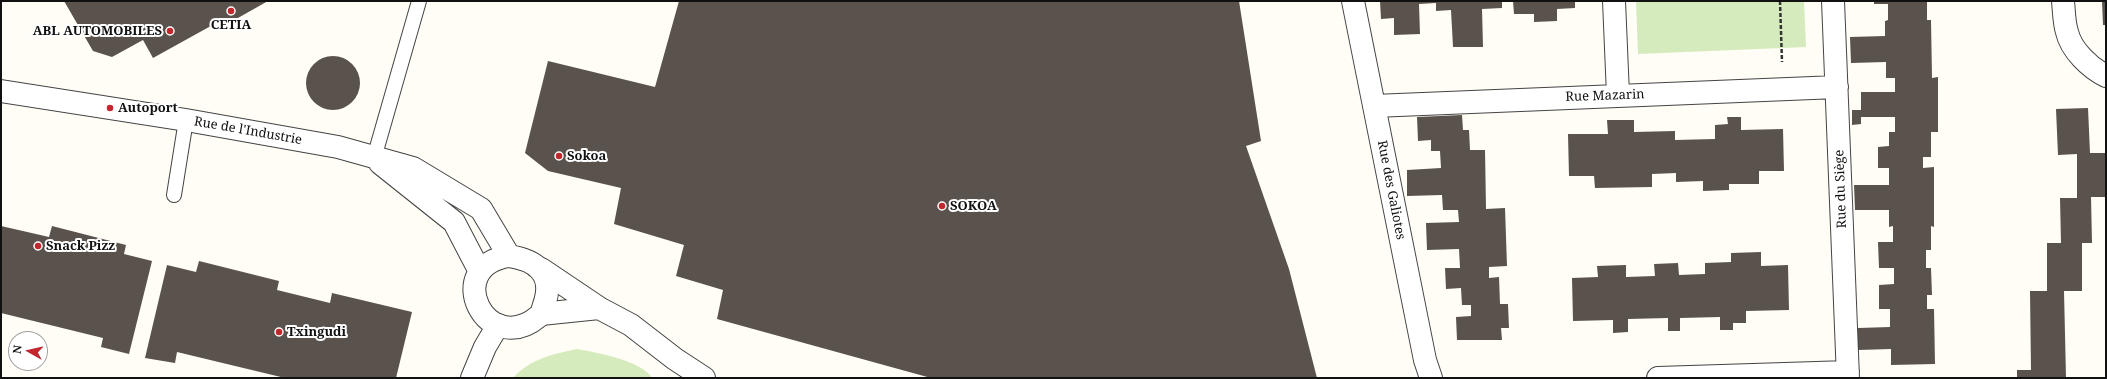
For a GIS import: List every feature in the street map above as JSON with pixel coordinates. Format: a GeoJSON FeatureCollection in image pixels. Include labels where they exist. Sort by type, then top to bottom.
{"type":"FeatureCollection","features":[{"type":"Feature","properties":{"kind":"street","name":"Rue des Galiotes"},"geometry":{"type":"LineString","coordinates":[[1353,1],[1425,360],[1431,378]]}},
{"type":"Feature","properties":{"kind":"street"},"geometry":{"type":"LineString","coordinates":[[1614,1],[1618,95]]}},
{"type":"Feature","properties":{"kind":"street","name":"Rue du Siège"},"geometry":{"type":"LineString","coordinates":[[1833,1],[1848,375]]}},
{"type":"Feature","properties":{"kind":"street"},"geometry":{"type":"LineString","coordinates":[[2063,1],[2067,33],[2078,53],[2096,71],[2106,76]]}},
{"type":"Feature","properties":{"kind":"street","name":"Rue Mazarin"},"geometry":{"type":"LineString","coordinates":[[1374,106],[1837,87]]}},
{"type":"Feature","properties":{"kind":"street","name":"Rue de l'Industrie"},"geometry":{"type":"LineString","coordinates":[[1,91],[186,120],[338,147],[413,168],[481,209],[509,256]]}},
{"type":"Feature","properties":{"kind":"street","name":"Rue de l'Industrie"},"geometry":{"type":"LineString","coordinates":[[374,158],[454,222],[479,270]]}},
{"type":"Feature","properties":{"kind":"street"},"geometry":{"type":"LineString","coordinates":[[599,308],[541,314],[530,323],[508,327],[498,325],[488,320],[480,311],[475,300],[475,289],[479,270],[489,261],[509,256],[531,261],[599,308],[631,325],[704,378]]}},
{"type":"Feature","properties":{"kind":"street"},"geometry":{"type":"LineString","coordinates":[[541,269],[548,286],[541,314]]}},
{"type":"Feature","properties":{"kind":"street"},"geometry":{"type":"LineString","coordinates":[[472,378],[485,347],[498,325]]}},
{"type":"Feature","properties":{"kind":"street"},"geometry":{"type":"LineString","coordinates":[[1658,378],[1848,375]]}},
{"type":"Feature","properties":{"kind":"lane"},"geometry":{"type":"LineString","coordinates":[[374,158],[419,1]]}},
{"type":"Feature","properties":{"kind":"lane"},"geometry":{"type":"LineString","coordinates":[[174,195],[186,120]]}},
{"type":"Feature","properties":{"kind":"path"},"geometry":{"type":"LineString","coordinates":[[1780,1],[1783,89]]}},
{"type":"Feature","properties":{"kind":"green space"},"geometry":{"type":"Polygon","coordinates":[[[1636,1],[1804,1],[1806,47],[1638,54],[1636,1]]]}},
{"type":"Feature","properties":{"kind":"green space"},"geometry":{"type":"Polygon","coordinates":[[[577,349],[618,358],[629,362],[647,372],[652,378],[513,378],[527,366],[542,358],[577,349]]]}},
{"type":"Feature","properties":{"kind":"building"},"geometry":{"type":"Polygon","coordinates":[[[64,1],[268,1],[222,27],[218,22],[153,58],[143,40],[112,57],[93,51],[64,1]]]}},
{"type":"Feature","properties":{"kind":"building","name":"SOKOA"},"geometry":{"type":"Polygon","coordinates":[[[679,1],[1239,1],[1261,141],[1246,146],[1289,269],[1317,378],[931,378],[717,319],[723,290],[676,276],[684,245],[614,224],[621,188],[548,171],[525,153],[548,61],[655,87],[679,1]]]}},
{"type":"Feature","properties":{"kind":"building"},"geometry":{"type":"Polygon","coordinates":[[[1380,1],[1502,1],[1502,8],[1482,9],[1483,47],[1453,47],[1451,10],[1436,11],[1436,3],[1419,4],[1420,34],[1394,35],[1394,18],[1381,19],[1380,1]]]}},
{"type":"Feature","properties":{"kind":"building"},"geometry":{"type":"Polygon","coordinates":[[[1513,1],[1575,1],[1575,8],[1557,9],[1557,21],[1534,22],[1534,14],[1514,14],[1513,1]]]}},
{"type":"Feature","properties":{"kind":"building"},"geometry":{"type":"Polygon","coordinates":[[[1874,1],[1927,1],[1927,20],[1931,20],[1932,78],[1938,77],[1938,132],[1931,132],[1931,157],[1923,157],[1923,168],[1934,167],[1934,227],[1931,226],[1931,250],[1926,250],[1926,268],[1931,268],[1932,295],[1927,295],[1927,309],[1934,309],[1935,364],[1891,365],[1891,349],[1858,350],[1858,328],[1890,327],[1890,309],[1879,309],[1879,285],[1894,284],[1894,268],[1879,268],[1878,242],[1893,242],[1893,226],[1889,227],[1889,210],[1855,210],[1854,185],[1889,185],[1889,168],[1878,168],[1878,147],[1889,146],[1889,132],[1895,132],[1895,117],[1861,117],[1861,124],[1852,125],[1852,110],[1861,110],[1861,92],[1895,92],[1895,78],[1886,78],[1886,62],[1851,63],[1850,37],[1885,36],[1885,21],[1888,20],[1888,4],[1874,4],[1874,1]]]}},
{"type":"Feature","properties":{"kind":"building"},"geometry":{"type":"Polygon","coordinates":[[[2102,1],[2106,1],[2106,25],[2103,25],[2102,1]]]}},
{"type":"Feature","properties":{"kind":"building"},"geometry":{"type":"Polygon","coordinates":[[[333,56],[343,58],[352,64],[358,73],[360,83],[358,93],[352,102],[343,108],[333,110],[323,108],[314,102],[308,93],[306,83],[308,73],[314,64],[323,58],[333,56]]]}},
{"type":"Feature","properties":{"kind":"building"},"geometry":{"type":"Polygon","coordinates":[[[2088,108],[2090,153],[2106,153],[2106,197],[2091,197],[2092,243],[2082,243],[2082,291],[2064,291],[2066,378],[2017,378],[2017,370],[2031,370],[2030,291],[2047,291],[2047,243],[2061,243],[2060,198],[2077,198],[2077,154],[2058,155],[2056,109],[2088,108]]]}},
{"type":"Feature","properties":{"kind":"building"},"geometry":{"type":"Polygon","coordinates":[[[1462,115],[1463,130],[1469,130],[1470,150],[1485,150],[1486,209],[1505,208],[1507,266],[1489,267],[1489,278],[1499,277],[1500,304],[1508,304],[1509,328],[1501,328],[1502,340],[1457,340],[1456,317],[1471,316],[1471,305],[1462,305],[1461,288],[1446,289],[1445,268],[1460,268],[1459,249],[1427,250],[1426,223],[1459,222],[1458,210],[1443,210],[1442,195],[1407,196],[1407,170],[1441,168],[1440,151],[1431,151],[1431,140],[1418,141],[1417,117],[1462,115]]]}},
{"type":"Feature","properties":{"kind":"building"},"geometry":{"type":"Polygon","coordinates":[[[1727,117],[1741,117],[1741,130],[1783,129],[1784,171],[1759,171],[1759,184],[1729,184],[1729,190],[1703,191],[1703,181],[1676,182],[1676,173],[1652,174],[1652,187],[1595,188],[1594,176],[1569,176],[1568,134],[1608,134],[1607,120],[1634,120],[1634,132],[1675,131],[1675,140],[1715,139],[1715,125],[1728,124],[1727,117]]]}},
{"type":"Feature","properties":{"kind":"building"},"geometry":{"type":"Polygon","coordinates":[[[1,226],[49,237],[52,226],[126,245],[124,254],[152,261],[129,354],[101,347],[103,338],[1,313],[1,226]]]}},
{"type":"Feature","properties":{"kind":"building"},"geometry":{"type":"Polygon","coordinates":[[[1761,252],[1761,266],[1788,265],[1789,310],[1746,311],[1746,323],[1733,323],[1733,330],[1720,330],[1720,317],[1680,318],[1680,331],[1668,331],[1668,318],[1628,319],[1628,332],[1613,333],[1613,320],[1573,321],[1572,278],[1598,277],[1597,266],[1626,265],[1626,277],[1655,276],[1654,264],[1678,263],[1679,275],[1705,274],[1705,263],[1731,262],[1731,253],[1761,252]]]}},
{"type":"Feature","properties":{"kind":"building","name":"Txingudi"},"geometry":{"type":"Polygon","coordinates":[[[199,261],[279,281],[277,290],[330,303],[332,293],[412,312],[396,378],[285,378],[177,352],[175,363],[145,358],[167,265],[196,272],[199,261]]]}},
{"type":"Feature","properties":{"kind":"place","name":"CETIA"},"geometry":{"type":"Point","coordinates":[231,11]}},
{"type":"Feature","properties":{"kind":"place","name":"ABL AUTOMOBILES"},"geometry":{"type":"Point","coordinates":[170,31]}},
{"type":"Feature","properties":{"kind":"place","name":"Autoport"},"geometry":{"type":"Point","coordinates":[110,108]}},
{"type":"Feature","properties":{"kind":"place","name":"Sokoa"},"geometry":{"type":"Point","coordinates":[559,156]}},
{"type":"Feature","properties":{"kind":"place","name":"SOKOA"},"geometry":{"type":"Point","coordinates":[942,206]}},
{"type":"Feature","properties":{"kind":"place","name":"Snack Pizz"},"geometry":{"type":"Point","coordinates":[38,246]}},
{"type":"Feature","properties":{"kind":"place","name":"Txingudi"},"geometry":{"type":"Point","coordinates":[279,332]}}]}
